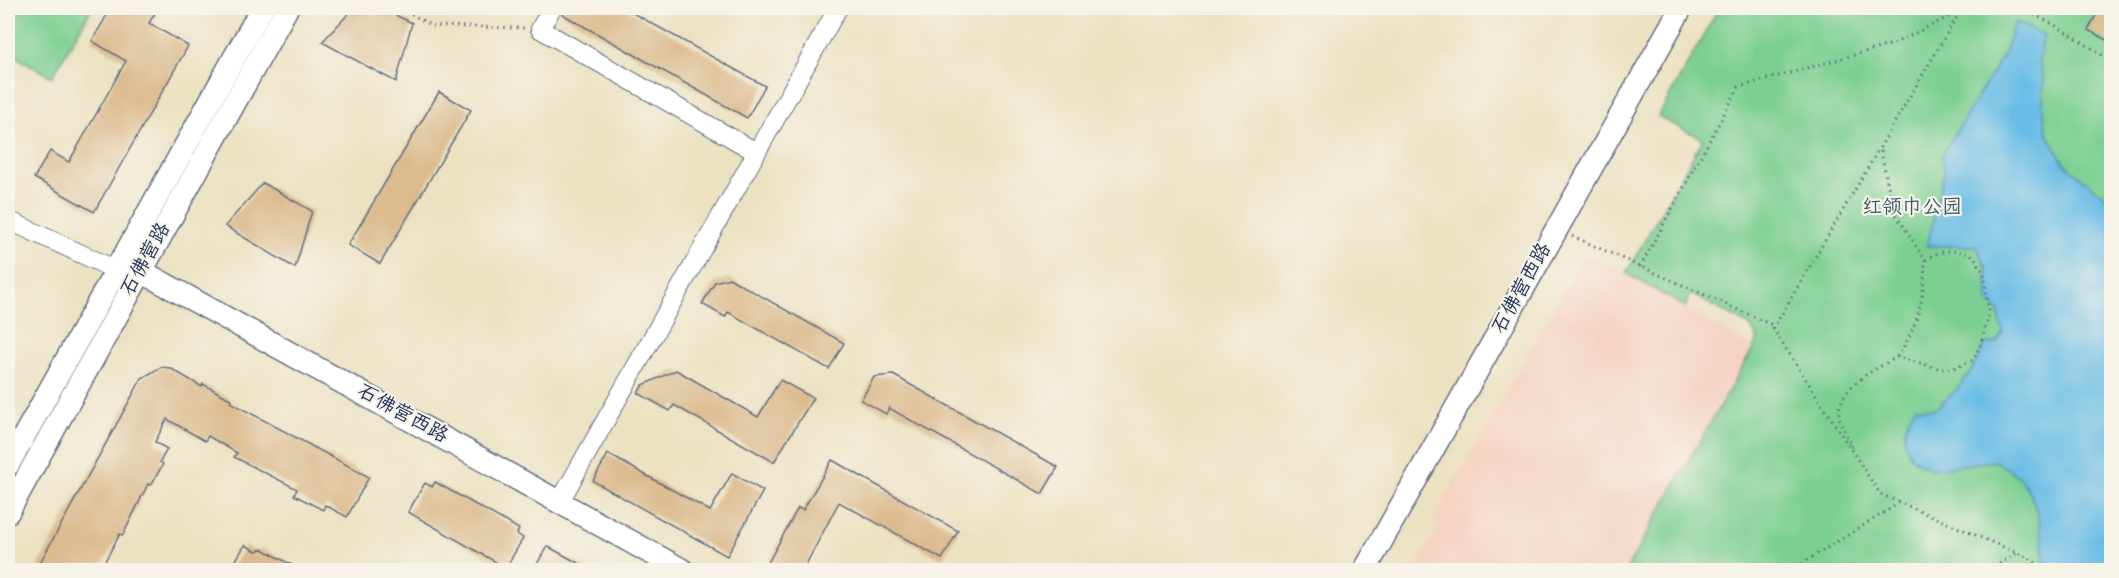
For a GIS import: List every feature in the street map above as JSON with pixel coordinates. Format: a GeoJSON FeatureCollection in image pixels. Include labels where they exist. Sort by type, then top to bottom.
{"type":"FeatureCollection","features":[{"type":"Feature","properties":{"kind":"street","name":"石佛营路"},"geometry":{"type":"LineString","coordinates":[[8,512],[126,267],[262,8]]}},
{"type":"Feature","properties":{"kind":"street","name":"石佛营路"},"geometry":{"type":"LineString","coordinates":[[8,465],[126,267],[287,8]]}},
{"type":"Feature","properties":{"kind":"street"},"geometry":{"type":"LineString","coordinates":[[552,8],[540,29],[756,152]]}},
{"type":"Feature","properties":{"kind":"street"},"geometry":{"type":"LineString","coordinates":[[559,502],[838,8]]}},
{"type":"Feature","properties":{"kind":"street","name":"石佛营西路"},"geometry":{"type":"LineString","coordinates":[[1365,570],[1681,8]]}},
{"type":"Feature","properties":{"kind":"street"},"geometry":{"type":"LineString","coordinates":[[8,220],[126,267]]}},
{"type":"Feature","properties":{"kind":"street","name":"石佛营西路"},"geometry":{"type":"LineString","coordinates":[[126,267],[682,570]]}},
{"type":"Feature","properties":{"kind":"path"},"geometry":{"type":"LineString","coordinates":[[400,8],[432,26],[540,29]]}},
{"type":"Feature","properties":{"kind":"path"},"geometry":{"type":"LineString","coordinates":[[1640,267],[1739,87],[1893,44],[1967,8]]}},
{"type":"Feature","properties":{"kind":"path"},"geometry":{"type":"LineString","coordinates":[[2011,8],[2019,8],[2050,24],[2112,61]]}},
{"type":"Feature","properties":{"kind":"path"},"geometry":{"type":"LineString","coordinates":[[1773,329],[1960,11]]}},
{"type":"Feature","properties":{"kind":"path"},"geometry":{"type":"LineString","coordinates":[[1864,469],[1844,431],[1839,412],[1842,398],[1859,381],[1897,357],[1912,331],[1924,298],[1925,260],[1893,210],[1880,147]]}},
{"type":"Feature","properties":{"kind":"path"},"geometry":{"type":"LineString","coordinates":[[1557,230],[1770,324],[1880,495],[2029,558],[2045,570]]}},
{"type":"Feature","properties":{"kind":"path"},"geometry":{"type":"LineString","coordinates":[[1897,357],[1941,369],[1958,368],[1973,360],[1981,344],[1982,330],[1989,313],[1983,274],[1973,255],[1957,249],[1938,252],[1925,260]]}},
{"type":"Feature","properties":{"kind":"path"},"geometry":{"type":"LineString","coordinates":[[1791,570],[1898,504]]}},
{"type":"Feature","properties":{"kind":"path"},"geometry":{"type":"LineString","coordinates":[[1989,570],[2017,553]]}},
{"type":"Feature","properties":{"kind":"shaded area"},"geometry":{"type":"Polygon","coordinates":[[[1597,257],[1754,347],[1626,570],[1414,570],[1439,526],[1431,522],[1582,259],[1597,257]]]}},
{"type":"Feature","properties":{"kind":"green space"},"geometry":{"type":"Polygon","coordinates":[[[8,8],[92,8],[52,77],[8,52],[8,8]]]}},
{"type":"Feature","properties":{"kind":"green space","name":"红领巾公园"},"geometry":{"type":"Polygon","coordinates":[[[1719,8],[2111,8],[2111,570],[1626,570],[1758,340],[1750,326],[1691,294],[1685,307],[1626,273],[1703,139],[1658,117],[1719,8]]]}},
{"type":"Feature","properties":{"kind":"water"},"geometry":{"type":"Polygon","coordinates":[[[2015,22],[2044,35],[2039,60],[2044,80],[2043,104],[2047,132],[2064,163],[2111,202],[2111,570],[2041,570],[2045,565],[2039,519],[2031,496],[2016,475],[1995,461],[1933,469],[1914,459],[1905,444],[1906,426],[1916,407],[1935,409],[1958,388],[1970,372],[1985,344],[1996,343],[2003,332],[1998,310],[1988,301],[1987,269],[1976,246],[1927,246],[1944,173],[1942,155],[2004,54],[2015,22]]]}},
{"type":"Feature","properties":{"kind":"building"},"geometry":{"type":"Polygon","coordinates":[[[111,8],[158,8],[149,23],[188,46],[94,212],[34,178],[50,151],[69,162],[126,61],[92,41],[111,8]]]}},
{"type":"Feature","properties":{"kind":"building"},"geometry":{"type":"Polygon","coordinates":[[[354,8],[381,8],[412,23],[396,82],[322,42],[354,8]]]}},
{"type":"Feature","properties":{"kind":"building"},"geometry":{"type":"Polygon","coordinates":[[[563,8],[624,8],[765,86],[747,118],[562,14],[563,8]]]}},
{"type":"Feature","properties":{"kind":"building"},"geometry":{"type":"Polygon","coordinates":[[[2100,8],[2112,8],[2112,43],[2088,30],[2100,8]]]}},
{"type":"Feature","properties":{"kind":"building"},"geometry":{"type":"Polygon","coordinates":[[[439,92],[471,110],[380,264],[348,245],[439,92]]]}},
{"type":"Feature","properties":{"kind":"building"},"geometry":{"type":"Polygon","coordinates":[[[263,183],[312,211],[295,268],[225,226],[263,183]]]}},
{"type":"Feature","properties":{"kind":"building"},"geometry":{"type":"Polygon","coordinates":[[[729,278],[844,343],[829,369],[728,312],[725,317],[702,304],[715,282],[729,278]]]}},
{"type":"Feature","properties":{"kind":"building"},"geometry":{"type":"Polygon","coordinates":[[[161,367],[170,368],[202,387],[203,384],[232,400],[230,402],[369,477],[347,517],[325,505],[323,510],[294,495],[297,489],[234,457],[237,453],[208,436],[205,441],[167,419],[155,442],[167,449],[160,462],[163,464],[151,485],[148,484],[123,535],[120,534],[100,570],[36,570],[142,378],[161,367]]]}},
{"type":"Feature","properties":{"kind":"building"},"geometry":{"type":"Polygon","coordinates":[[[676,370],[758,417],[780,380],[813,398],[774,462],[674,405],[670,411],[638,393],[643,385],[676,370]]]}},
{"type":"Feature","properties":{"kind":"building"},"geometry":{"type":"Polygon","coordinates":[[[893,375],[1058,467],[1042,494],[889,408],[886,414],[861,400],[874,377],[893,375]]]}},
{"type":"Feature","properties":{"kind":"building"},"geometry":{"type":"Polygon","coordinates":[[[608,454],[710,511],[732,473],[763,491],[727,556],[593,481],[608,454]]]}},
{"type":"Feature","properties":{"kind":"building"},"geometry":{"type":"Polygon","coordinates":[[[832,460],[958,531],[942,559],[839,502],[803,570],[764,570],[798,508],[803,510],[832,460]]]}},
{"type":"Feature","properties":{"kind":"building"},"geometry":{"type":"Polygon","coordinates":[[[435,482],[519,529],[517,534],[523,538],[506,568],[408,512],[425,483],[432,487],[435,482]]]}},
{"type":"Feature","properties":{"kind":"building"},"geometry":{"type":"Polygon","coordinates":[[[245,545],[256,551],[263,549],[301,570],[230,570],[245,545]]]}},
{"type":"Feature","properties":{"kind":"building"},"geometry":{"type":"Polygon","coordinates":[[[547,546],[591,570],[534,570],[547,546]]]}}]}
